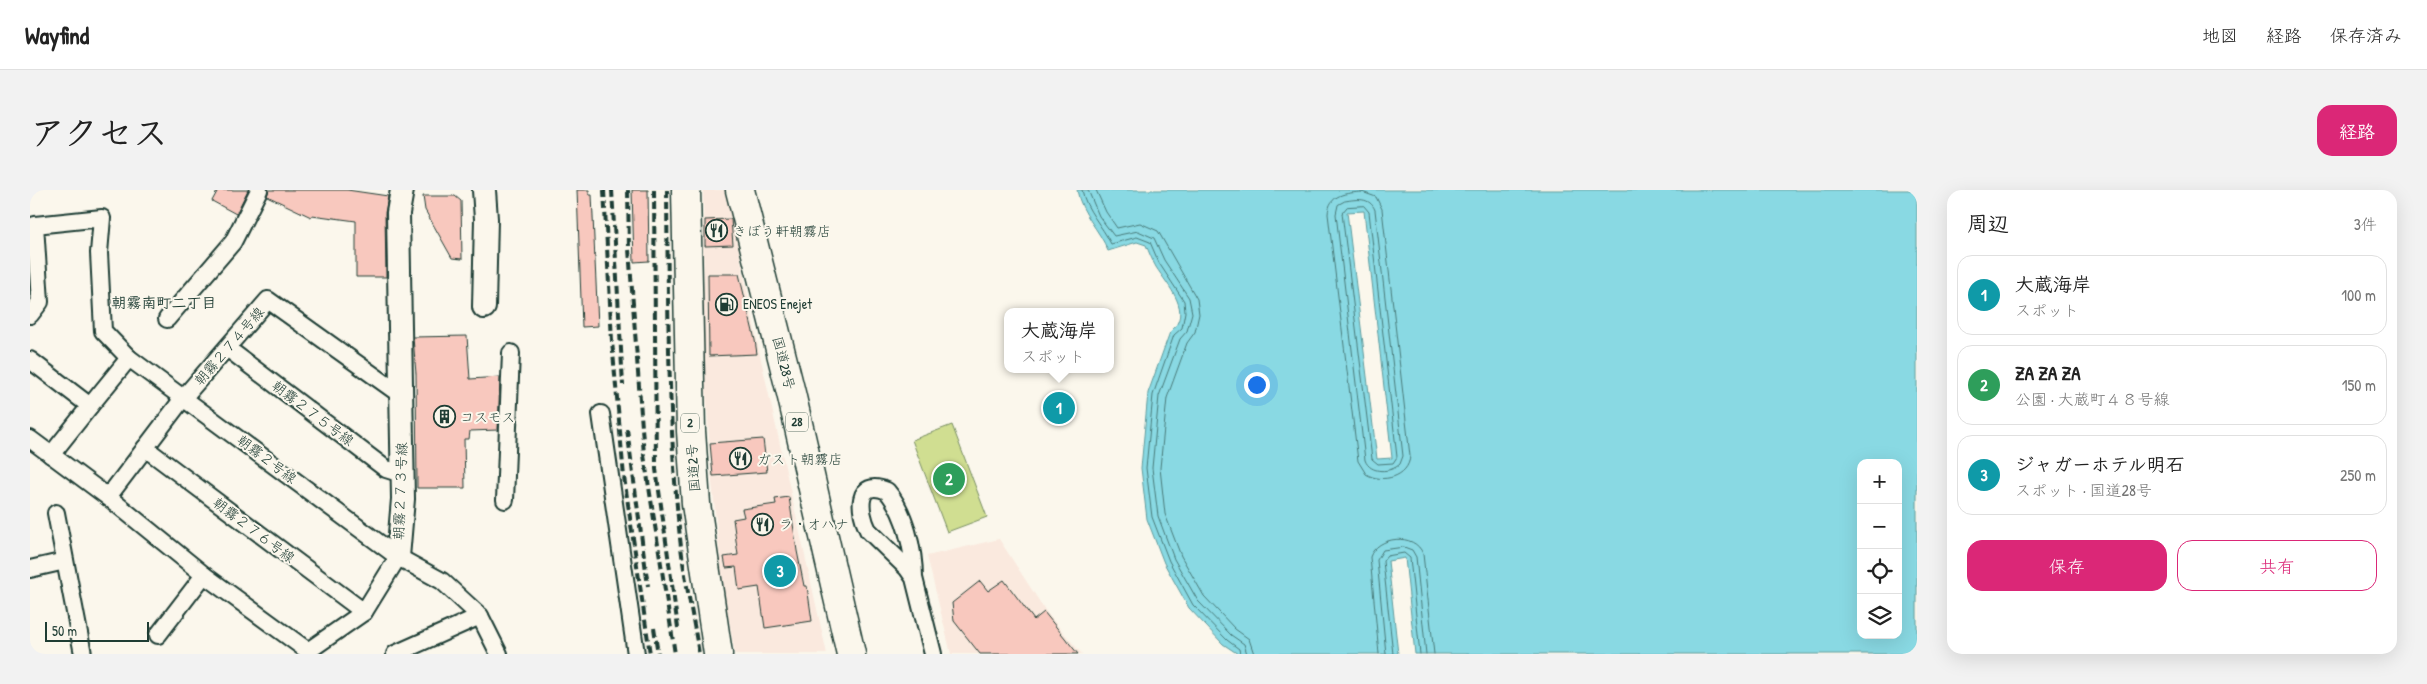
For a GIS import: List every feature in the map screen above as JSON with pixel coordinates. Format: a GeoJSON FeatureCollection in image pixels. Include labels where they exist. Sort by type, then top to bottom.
{"type":"FeatureCollection","features":[{"type":"Feature","properties":{"kind":"highway","name":"国道2号"},"geometry":{"type":"LineString","coordinates":[[686,190],[688,394],[696,504],[718,654]]}},
{"type":"Feature","properties":{"kind":"highway","name":"国道28号"},"geometry":{"type":"LineString","coordinates":[[740,190],[791,393],[850,654]]}},
{"type":"Feature","properties":{"kind":"street"},"geometry":{"type":"LineString","coordinates":[[167,319],[233,242],[258,190]]}},
{"type":"Feature","properties":{"kind":"street","name":"朝霧２７３号線"},"geometry":{"type":"LineString","coordinates":[[30,439],[108,497],[204,575],[308,651],[364,612],[398,557],[402,474],[398,213],[402,190]]}},
{"type":"Feature","properties":{"kind":"street"},"geometry":{"type":"LineString","coordinates":[[484,190],[486,219],[484,307]]}},
{"type":"Feature","properties":{"kind":"street","name":"朝霧２号線"},"geometry":{"type":"LineString","coordinates":[[30,315],[40,302],[35,225],[102,218],[99,253],[103,331],[130,358],[398,557],[442,581],[480,616],[499,654]]}},
{"type":"Feature","properties":{"kind":"street","name":"朝霧２７４号線"},"geometry":{"type":"LineString","coordinates":[[108,497],[184,397],[268,300],[401,395]]}},
{"type":"Feature","properties":{"kind":"street","name":"朝霧２７５号線"},"geometry":{"type":"LineString","coordinates":[[227,348],[386,469],[402,474]]}},
{"type":"Feature","properties":{"kind":"street"},"geometry":{"type":"LineString","coordinates":[[505,500],[510,352]]}},
{"type":"Feature","properties":{"kind":"street"},"geometry":{"type":"LineString","coordinates":[[51,454],[130,358]]}},
{"type":"Feature","properties":{"kind":"street"},"geometry":{"type":"LineString","coordinates":[[30,360],[90,406]]}},
{"type":"Feature","properties":{"kind":"street"},"geometry":{"type":"LineString","coordinates":[[602,414],[636,654]]}},
{"type":"Feature","properties":{"kind":"street","name":"朝霧２７６号線"},"geometry":{"type":"LineString","coordinates":[[145,448],[364,612]]}},
{"type":"Feature","properties":{"kind":"street"},"geometry":{"type":"LineString","coordinates":[[914,578],[907,568],[868,530],[861,500],[864,493],[869,490],[874,488],[887,491],[898,508],[914,565],[914,578],[933,654]]}},
{"type":"Feature","properties":{"kind":"street"},"geometry":{"type":"LineString","coordinates":[[56,512],[82,654]]}},
{"type":"Feature","properties":{"kind":"street"},"geometry":{"type":"LineString","coordinates":[[30,568],[65,561]]}},
{"type":"Feature","properties":{"kind":"street"},"geometry":{"type":"LineString","coordinates":[[158,635],[204,575]]}},
{"type":"Feature","properties":{"kind":"street"},"geometry":{"type":"LineString","coordinates":[[395,654],[480,616]]}},
{"type":"Feature","properties":{"kind":"shaded area"},"geometry":{"type":"Polygon","coordinates":[[[703,190],[727,190],[760,355],[827,654],[735,654],[724,593],[712,483],[704,357],[703,190]]]}},
{"type":"Feature","properties":{"kind":"shaded area"},"geometry":{"type":"Polygon","coordinates":[[[999,539],[1047,613],[1082,654],[951,654],[927,556],[999,539]]]}},
{"type":"Feature","properties":{"kind":"green space"},"geometry":{"type":"Polygon","coordinates":[[[952,425],[987,517],[947,532],[912,440],[952,425]]]}},
{"type":"Feature","properties":{"kind":"water"},"geometry":{"type":"Polygon","coordinates":[[[1077,190],[1917,190],[1917,654],[1415,654],[1405,558],[1388,561],[1398,654],[1238,654],[1223,644],[1189,608],[1164,563],[1147,519],[1141,468],[1148,393],[1170,332],[1177,324],[1180,316],[1176,299],[1156,267],[1146,245],[1137,242],[1108,251],[1082,207],[1077,190]],[[1364,211],[1347,212],[1377,459],[1392,458],[1364,211]]]}},
{"type":"Feature","properties":{"kind":"building"},"geometry":{"type":"Polygon","coordinates":[[[218,190],[248,190],[236,214],[212,201],[218,190]]]}},
{"type":"Feature","properties":{"kind":"building"},"geometry":{"type":"Polygon","coordinates":[[[269,190],[347,190],[388,196],[385,213],[386,277],[356,277],[356,221],[312,215],[311,217],[267,196],[269,190]]]}},
{"type":"Feature","properties":{"kind":"building"},"geometry":{"type":"Polygon","coordinates":[[[577,190],[589,190],[589,195],[592,195],[598,326],[582,327],[577,190]]]}},
{"type":"Feature","properties":{"kind":"building"},"geometry":{"type":"Polygon","coordinates":[[[632,190],[648,190],[649,261],[634,262],[632,190]]]}},
{"type":"Feature","properties":{"kind":"building"},"geometry":{"type":"Polygon","coordinates":[[[423,196],[455,196],[461,201],[462,259],[452,258],[425,210],[423,196]]]}},
{"type":"Feature","properties":{"kind":"building"},"geometry":{"type":"Polygon","coordinates":[[[731,219],[733,245],[705,246],[705,220],[731,219]]]}},
{"type":"Feature","properties":{"kind":"building","name":"ENEOS Enejet"},"geometry":{"type":"Polygon","coordinates":[[[708,274],[739,274],[757,354],[709,356],[708,274]]]}},
{"type":"Feature","properties":{"kind":"building"},"geometry":{"type":"Polygon","coordinates":[[[467,336],[470,379],[500,377],[498,430],[470,431],[469,439],[464,439],[465,488],[417,488],[416,374],[413,337],[467,336]]]}},
{"type":"Feature","properties":{"kind":"building"},"geometry":{"type":"Polygon","coordinates":[[[763,439],[767,472],[713,476],[710,443],[763,439]]]}},
{"type":"Feature","properties":{"kind":"building"},"geometry":{"type":"Polygon","coordinates":[[[789,497],[797,551],[804,586],[807,586],[812,621],[765,628],[759,587],[739,590],[736,567],[726,568],[724,557],[738,555],[733,519],[744,517],[742,509],[776,504],[775,499],[789,497]]]}},
{"type":"Feature","properties":{"kind":"building"},"geometry":{"type":"Polygon","coordinates":[[[1004,580],[1034,620],[1044,612],[1078,654],[980,654],[954,621],[952,603],[980,581],[988,591],[1004,580]]]}},
{"type":"Feature","properties":{"kind":"railway"},"geometry":{"type":"LineString","coordinates":[[604,190],[612,341],[624,477],[650,654]]}},
{"type":"Feature","properties":{"kind":"railway"},"geometry":{"type":"LineString","coordinates":[[612,190],[623,385]]}},
{"type":"Feature","properties":{"kind":"railway"},"geometry":{"type":"LineString","coordinates":[[628,190],[629,249],[644,455],[675,654]]}},
{"type":"Feature","properties":{"kind":"railway"},"geometry":{"type":"LineString","coordinates":[[654,190],[656,469],[678,628]]}},
{"type":"Feature","properties":{"kind":"railway"},"geometry":{"type":"LineString","coordinates":[[667,190],[669,364],[676,495],[684,567],[699,654]]}},
{"type":"Feature","properties":{"kind":"railway"},"geometry":{"type":"LineString","coordinates":[[627,429],[648,586]]}},
{"type":"Feature","properties":{"kind":"railway"},"geometry":{"type":"LineString","coordinates":[[654,628],[658,654]]}},
{"type":"Feature","properties":{"kind":"place","name":"きぼう軒朝霧店"},"geometry":{"type":"Point","coordinates":[717,231]}},
{"type":"Feature","properties":{"kind":"place","name":"ENEOS Enejet"},"geometry":{"type":"Point","coordinates":[727,304]}},
{"type":"Feature","properties":{"kind":"place","name":"大蔵海岸"},"geometry":{"type":"Point","coordinates":[1059,408]}},
{"type":"Feature","properties":{"kind":"place","name":"コスモス"},"geometry":{"type":"Point","coordinates":[444,417]}},
{"type":"Feature","properties":{"kind":"place","name":"ガスト朝霧店"},"geometry":{"type":"Point","coordinates":[741,459]}},
{"type":"Feature","properties":{"kind":"place","name":"ZA ZA ZA"},"geometry":{"type":"Point","coordinates":[949,479]}},
{"type":"Feature","properties":{"kind":"place","name":"ラ・オハナ"},"geometry":{"type":"Point","coordinates":[763,524]}},
{"type":"Feature","properties":{"kind":"place","name":"ジャガーホテル明石"},"geometry":{"type":"Point","coordinates":[780,571]}},
{"type":"Feature","properties":{"kind":"district","name":"朝霧南町二丁目"},"geometry":{"type":"Point","coordinates":[164,303]}}]}
